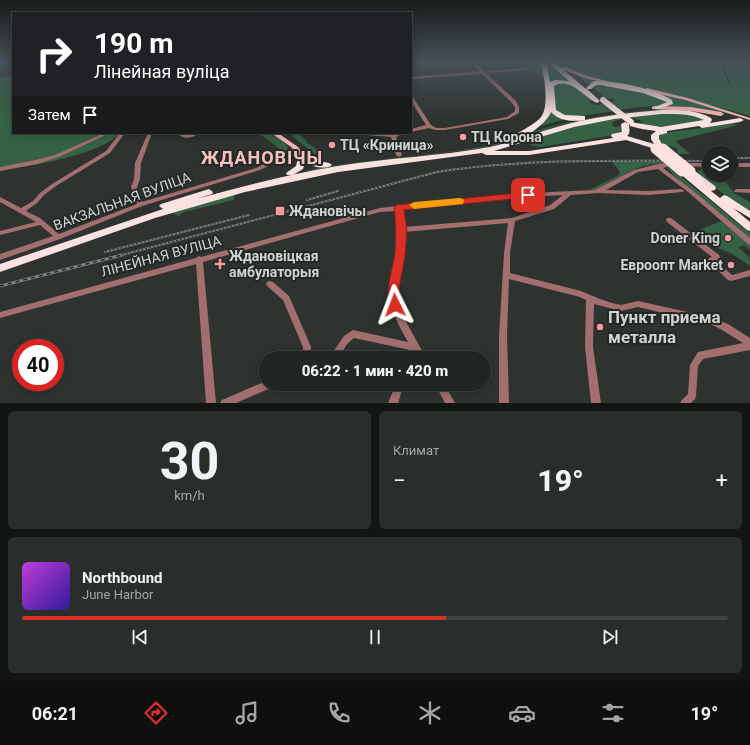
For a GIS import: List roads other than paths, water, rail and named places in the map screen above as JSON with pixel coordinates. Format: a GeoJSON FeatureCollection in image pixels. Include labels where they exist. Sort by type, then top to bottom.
{"type":"FeatureCollection","features":[{"type":"Feature","properties":{"kind":"highway"},"geometry":{"type":"LineString","coordinates":[[521,135],[541,121],[548,111],[546,80]]}},
{"type":"Feature","properties":{"kind":"highway"},"geometry":{"type":"LineString","coordinates":[[571,80],[600,101],[657,147],[691,171],[750,219]]}},
{"type":"Feature","properties":{"kind":"highway"},"geometry":{"type":"LineString","coordinates":[[579,80],[589,88],[600,101]]}},
{"type":"Feature","properties":{"kind":"highway"},"geometry":{"type":"LineString","coordinates":[[580,88],[564,81],[555,82],[551,85],[555,113],[568,118],[582,118]]}},
{"type":"Feature","properties":{"kind":"highway"},"geometry":{"type":"LineString","coordinates":[[0,262],[184,199],[290,173],[328,165],[488,144],[582,118],[668,106],[670,101],[661,96],[609,84],[594,83],[589,88]]}},
{"type":"Feature","properties":{"kind":"highway"},"geometry":{"type":"LineString","coordinates":[[0,268],[151,216],[218,196],[341,168],[455,154],[501,146],[575,124],[646,113],[682,111],[705,116],[708,121],[654,129],[642,128],[628,123]]}},
{"type":"Feature","properties":{"kind":"highway"},"geometry":{"type":"LineString","coordinates":[[657,147],[654,136],[659,132],[740,120]]}},
{"type":"Feature","properties":{"kind":"highway"},"geometry":{"type":"LineString","coordinates":[[532,136],[527,142],[534,147],[540,148],[621,135],[626,132],[628,123]]}},
{"type":"Feature","properties":{"kind":"highway"},"geometry":{"type":"LineString","coordinates":[[455,154],[529,153],[626,138],[636,140],[657,147],[682,172],[750,228]]}},
{"type":"Feature","properties":{"kind":"highway"},"geometry":{"type":"LineString","coordinates":[[290,173],[300,167],[302,157],[313,164],[328,165]]}},
{"type":"Feature","properties":{"kind":"highway"},"geometry":{"type":"LineString","coordinates":[[724,198],[750,215]]}},
{"type":"Feature","properties":{"kind":"main road"},"geometry":{"type":"LineString","coordinates":[[599,80],[686,99],[750,119]]}},
{"type":"Feature","properties":{"kind":"main road"},"geometry":{"type":"LineString","coordinates":[[654,108],[691,109],[750,119]]}},
{"type":"Feature","properties":{"kind":"main road"},"geometry":{"type":"LineString","coordinates":[[682,111],[701,112],[740,120],[750,119]]}},
{"type":"Feature","properties":{"kind":"main road"},"geometry":{"type":"LineString","coordinates":[[275,134],[296,148],[302,157]]}},
{"type":"Feature","properties":{"kind":"street"},"geometry":{"type":"LineString","coordinates":[[412,100],[429,126],[435,129],[445,129],[513,116],[518,110],[514,102],[491,80]]}},
{"type":"Feature","properties":{"kind":"street"},"geometry":{"type":"LineString","coordinates":[[412,131],[429,126]]}},
{"type":"Feature","properties":{"kind":"street"},"geometry":{"type":"LineString","coordinates":[[0,169],[52,157],[106,134]]}},
{"type":"Feature","properties":{"kind":"street"},"geometry":{"type":"LineString","coordinates":[[21,211],[35,202],[42,194],[54,185],[108,152],[122,134]]}},
{"type":"Feature","properties":{"kind":"street"},"geometry":{"type":"LineString","coordinates":[[140,206],[134,187],[137,179],[140,157],[150,134]]}},
{"type":"Feature","properties":{"kind":"street"},"geometry":{"type":"LineString","coordinates":[[182,134],[184,136],[194,135]]}},
{"type":"Feature","properties":{"kind":"street"},"geometry":{"type":"LineString","coordinates":[[368,134],[393,136],[399,134]]}},
{"type":"Feature","properties":{"kind":"street"},"geometry":{"type":"LineString","coordinates":[[393,136],[399,155]]}},
{"type":"Feature","properties":{"kind":"street","name":"ВАКЗАЛЬНАЯ ВУЛІЦА"},"geometry":{"type":"LineString","coordinates":[[0,257],[140,206],[258,169],[296,148]]}},
{"type":"Feature","properties":{"kind":"street","name":"ЛІНЕЙНАЯ ВУЛІЦА"},"geometry":{"type":"LineString","coordinates":[[0,315],[348,218],[399,207],[553,194],[596,192],[636,171],[671,164],[702,165]]}},
{"type":"Feature","properties":{"kind":"street"},"geometry":{"type":"LineString","coordinates":[[738,165],[750,165]]}},
{"type":"Feature","properties":{"kind":"street"},"geometry":{"type":"LineString","coordinates":[[658,166],[750,242]]}},
{"type":"Feature","properties":{"kind":"street"},"geometry":{"type":"LineString","coordinates":[[596,192],[650,193],[681,191]]}},
{"type":"Feature","properties":{"kind":"street"},"geometry":{"type":"LineString","coordinates":[[737,191],[750,191]]}},
{"type":"Feature","properties":{"kind":"street"},"geometry":{"type":"LineString","coordinates":[[402,230],[512,220],[541,212],[559,202],[570,193]]}},
{"type":"Feature","properties":{"kind":"street"},"geometry":{"type":"LineString","coordinates":[[553,194],[559,202]]}},
{"type":"Feature","properties":{"kind":"street"},"geometry":{"type":"LineString","coordinates":[[0,199],[38,220],[58,237]]}},
{"type":"Feature","properties":{"kind":"street"},"geometry":{"type":"LineString","coordinates":[[399,207],[402,230],[400,256],[393,288],[393,297],[395,305],[418,351]]}},
{"type":"Feature","properties":{"kind":"street"},"geometry":{"type":"LineString","coordinates":[[504,403],[503,336],[507,253],[512,220]]}},
{"type":"Feature","properties":{"kind":"street"},"geometry":{"type":"LineString","coordinates":[[669,220],[717,257],[711,260],[731,278],[750,273]]}},
{"type":"Feature","properties":{"kind":"street"},"geometry":{"type":"LineString","coordinates":[[0,233],[41,223]]}},
{"type":"Feature","properties":{"kind":"street"},"geometry":{"type":"LineString","coordinates":[[199,259],[211,403]]}},
{"type":"Feature","properties":{"kind":"street"},"geometry":{"type":"LineString","coordinates":[[506,275],[575,292],[598,302],[616,307],[621,308],[638,304],[710,321],[725,327],[750,344]]}},
{"type":"Feature","properties":{"kind":"street"},"geometry":{"type":"LineString","coordinates":[[270,284],[286,298],[307,347],[307,351]]}},
{"type":"Feature","properties":{"kind":"street"},"geometry":{"type":"LineString","coordinates":[[590,298],[589,347],[596,403]]}},
{"type":"Feature","properties":{"kind":"street"},"geometry":{"type":"LineString","coordinates":[[340,351],[346,338],[353,334],[415,347]]}},
{"type":"Feature","properties":{"kind":"street"},"geometry":{"type":"LineString","coordinates":[[685,403],[692,396],[694,365],[701,355],[750,344]]}},
{"type":"Feature","properties":{"kind":"street"},"geometry":{"type":"LineString","coordinates":[[414,351],[415,347]]}},
{"type":"Feature","properties":{"kind":"street"},"geometry":{"type":"LineString","coordinates":[[225,403],[259,389]]}},
{"type":"Feature","properties":{"kind":"street"},"geometry":{"type":"LineString","coordinates":[[393,403],[397,391]]}},
{"type":"Feature","properties":{"kind":"street"},"geometry":{"type":"LineString","coordinates":[[443,391],[450,403]]}},
{"type":"Feature","properties":{"kind":"railway"},"geometry":{"type":"LineString","coordinates":[[738,158],[750,158]]}},
{"type":"Feature","properties":{"kind":"railway"},"geometry":{"type":"LineString","coordinates":[[118,256],[437,172],[505,164],[539,162],[702,161]]}},
{"type":"Feature","properties":{"kind":"railway"},"geometry":{"type":"LineString","coordinates":[[307,200],[338,191]]}},
{"type":"Feature","properties":{"kind":"railway"},"geometry":{"type":"LineString","coordinates":[[105,252],[249,215]]}},
{"type":"Feature","properties":{"kind":"railway"},"geometry":{"type":"LineString","coordinates":[[0,286],[122,255]]}},
{"type":"Feature","properties":{"kind":"place","name":"ТЦ Корона"},"geometry":{"type":"Point","coordinates":[463,137]}},
{"type":"Feature","properties":{"kind":"place","name":"ТЦ «Криница»"},"geometry":{"type":"Point","coordinates":[332,145]}},
{"type":"Feature","properties":{"kind":"place","name":"Ждановічы"},"geometry":{"type":"Point","coordinates":[280,211]}},
{"type":"Feature","properties":{"kind":"place","name":"Doner King"},"geometry":{"type":"Point","coordinates":[728,238]}},
{"type":"Feature","properties":{"kind":"place","name":"Ждановіцкая амбулаторыя"},"geometry":{"type":"Point","coordinates":[220,264]}},
{"type":"Feature","properties":{"kind":"place","name":"Евроопт Market"},"geometry":{"type":"Point","coordinates":[731,265]}},
{"type":"Feature","properties":{"kind":"place","name":"Пункт приема металла"},"geometry":{"type":"Point","coordinates":[600,327]}},
{"type":"Feature","properties":{"kind":"district","name":"ЖДАНОВІЧЫ"},"geometry":{"type":"Point","coordinates":[262,157]}}]}
